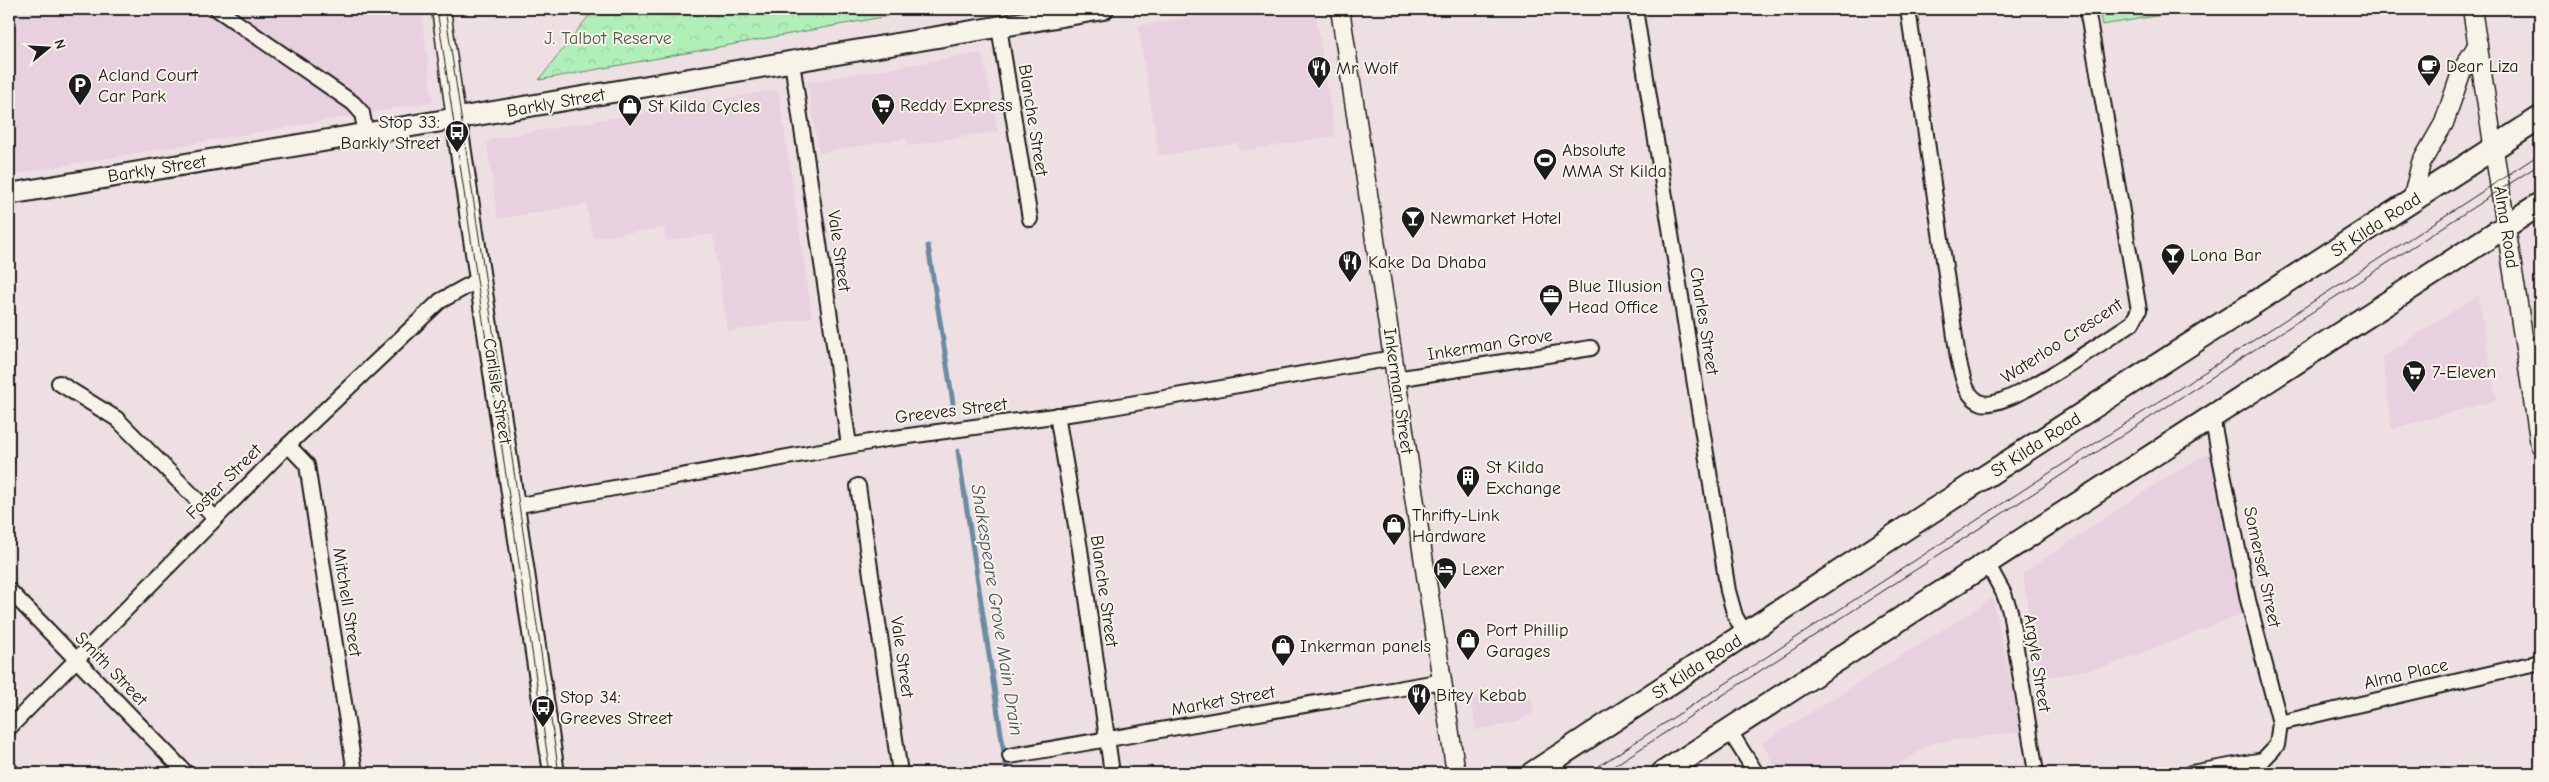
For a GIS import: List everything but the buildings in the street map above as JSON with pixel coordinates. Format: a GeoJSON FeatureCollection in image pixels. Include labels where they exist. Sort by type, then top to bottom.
{"type":"FeatureCollection","features":[{"type":"Feature","properties":{"kind":"highway","name":"St Kilda Road"},"geometry":{"type":"LineString","coordinates":[[1533,773],[1746,635],[1929,513],[2540,118]]}},
{"type":"Feature","properties":{"kind":"highway"},"geometry":{"type":"LineString","coordinates":[[1662,773],[2540,204]]}},
{"type":"Feature","properties":{"kind":"main road","name":"Barkly Street"},"geometry":{"type":"LineString","coordinates":[[9,194],[999,27],[1018,16],[1103,9]]}},
{"type":"Feature","properties":{"kind":"main road","name":"Carlisle Street"},"geometry":{"type":"LineString","coordinates":[[456,119],[554,773]]}},
{"type":"Feature","properties":{"kind":"street"},"geometry":{"type":"LineString","coordinates":[[217,9],[353,103],[362,113],[366,135]]}},
{"type":"Feature","properties":{"kind":"street","name":"Carlisle Street"},"geometry":{"type":"LineString","coordinates":[[441,9],[456,119]]}},
{"type":"Feature","properties":{"kind":"street","name":"Inkerman Street"},"geometry":{"type":"LineString","coordinates":[[1340,9],[1456,773]]}},
{"type":"Feature","properties":{"kind":"street","name":"Charles Street"},"geometry":{"type":"LineString","coordinates":[[1635,9],[1731,604],[1746,635]]}},
{"type":"Feature","properties":{"kind":"street","name":"Waterloo Crescent"},"geometry":{"type":"LineString","coordinates":[[1908,9],[1958,358],[1967,390],[1974,398],[1991,404],[2020,393],[2132,323],[2138,316],[2138,300],[2087,9]]}},
{"type":"Feature","properties":{"kind":"street","name":"Alma Road"},"geometry":{"type":"LineString","coordinates":[[2472,9],[2540,445]]}},
{"type":"Feature","properties":{"kind":"street","name":"Blanche Street"},"geometry":{"type":"LineString","coordinates":[[999,27],[1030,219]]}},
{"type":"Feature","properties":{"kind":"street"},"geometry":{"type":"LineString","coordinates":[[2412,202],[2421,162],[2444,123],[2462,70],[2478,44]]}},
{"type":"Feature","properties":{"kind":"street","name":"Vale Street"},"geometry":{"type":"LineString","coordinates":[[792,62],[849,445]]}},
{"type":"Feature","properties":{"kind":"street","name":"Foster Street"},"geometry":{"type":"LineString","coordinates":[[9,728],[288,444],[440,302],[480,280]]}},
{"type":"Feature","properties":{"kind":"street","name":"Inkerman Grove"},"geometry":{"type":"LineString","coordinates":[[1396,379],[1591,348]]}},
{"type":"Feature","properties":{"kind":"street","name":"Greeves Street"},"geometry":{"type":"LineString","coordinates":[[514,506],[849,445],[1057,416],[1393,358]]}},
{"type":"Feature","properties":{"kind":"street"},"geometry":{"type":"LineString","coordinates":[[59,383],[117,419],[215,518]]}},
{"type":"Feature","properties":{"kind":"street","name":"Blanche Street"},"geometry":{"type":"LineString","coordinates":[[1057,416],[1080,549],[1112,773]]}},
{"type":"Feature","properties":{"kind":"street","name":"Somerset Street"},"geometry":{"type":"LineString","coordinates":[[2212,417],[2248,600],[2280,723]]}},
{"type":"Feature","properties":{"kind":"street","name":"Mitchell Street"},"geometry":{"type":"LineString","coordinates":[[288,444],[307,465],[355,773]]}},
{"type":"Feature","properties":{"kind":"street","name":"Vale Street"},"geometry":{"type":"LineString","coordinates":[[858,486],[900,773]]}},
{"type":"Feature","properties":{"kind":"street","name":"Argyle Street"},"geometry":{"type":"LineString","coordinates":[[1987,563],[2004,594],[2010,611],[2036,773]]}},
{"type":"Feature","properties":{"kind":"street","name":"Smith Street"},"geometry":{"type":"LineString","coordinates":[[9,590],[186,773]]}},
{"type":"Feature","properties":{"kind":"street","name":"Alma Place"},"geometry":{"type":"LineString","coordinates":[[2280,723],[2540,662]]}},
{"type":"Feature","properties":{"kind":"street","name":"Market Street"},"geometry":{"type":"LineString","coordinates":[[1010,756],[1107,741],[1443,681]]}},
{"type":"Feature","properties":{"kind":"street"},"geometry":{"type":"LineString","coordinates":[[2191,773],[2263,760],[2277,745],[2280,723]]}},
{"type":"Feature","properties":{"kind":"street"},"geometry":{"type":"LineString","coordinates":[[1729,730],[1756,773]]}},
{"type":"Feature","properties":{"kind":"street"},"geometry":{"type":"LineString","coordinates":[[9,769],[12,773]]}},
{"type":"Feature","properties":{"kind":"shaded area"},"geometry":{"type":"Polygon","coordinates":[[[9,9],[421,9],[433,102],[9,175],[9,9]]]}},
{"type":"Feature","properties":{"kind":"shaded area"},"geometry":{"type":"Polygon","coordinates":[[[1241,9],[1315,9],[1335,136],[1240,151],[1238,143],[1159,156],[1138,26],[1241,9]]]}},
{"type":"Feature","properties":{"kind":"shaded area"},"geometry":{"type":"Polygon","coordinates":[[[982,53],[998,131],[908,146],[906,138],[819,153],[807,82],[982,53]]]}},
{"type":"Feature","properties":{"kind":"shaded area"},"geometry":{"type":"Polygon","coordinates":[[[775,90],[779,94],[812,317],[728,332],[713,234],[666,241],[664,228],[593,238],[586,204],[498,219],[487,144],[491,139],[775,90]]]}},
{"type":"Feature","properties":{"kind":"shaded area","name":"7-Eleven"},"geometry":{"type":"Polygon","coordinates":[[[2478,295],[2497,400],[2392,429],[2382,357],[2478,295]]]}},
{"type":"Feature","properties":{"kind":"shaded area"},"geometry":{"type":"Polygon","coordinates":[[[2215,449],[2245,613],[2109,666],[2037,679],[2023,573],[2159,482],[2215,449]]]}},
{"type":"Feature","properties":{"kind":"shaded area"},"geometry":{"type":"Polygon","coordinates":[[[1993,598],[2021,732],[1932,743],[1885,773],[1779,773],[1762,743],[1993,598]]]}},
{"type":"Feature","properties":{"kind":"shaded area"},"geometry":{"type":"Polygon","coordinates":[[[1528,689],[1534,712],[1518,722],[1476,730],[1471,699],[1528,689]]]}},
{"type":"Feature","properties":{"kind":"green space","name":"J. Talbot Reserve"},"geometry":{"type":"Polygon","coordinates":[[[594,9],[878,9],[888,16],[539,80],[594,9]]]}},
{"type":"Feature","properties":{"kind":"green space"},"geometry":{"type":"Polygon","coordinates":[[[2099,9],[2198,9],[2102,25],[2099,9]]]}},
{"type":"Feature","properties":{"kind":"waterway","name":"Shakespeare Grove Main Drain"},"geometry":{"type":"LineString","coordinates":[[928,246],[953,403]]}},
{"type":"Feature","properties":{"kind":"waterway","name":"Shakespeare Grove Main Drain"},"geometry":{"type":"LineString","coordinates":[[958,451],[1007,773]]}},
{"type":"Feature","properties":{"kind":"tram line"},"geometry":{"type":"LineString","coordinates":[[437,9],[550,773]]}},
{"type":"Feature","properties":{"kind":"tram line"},"geometry":{"type":"LineString","coordinates":[[445,9],[559,773]]}},
{"type":"Feature","properties":{"kind":"tram line"},"geometry":{"type":"LineString","coordinates":[[1588,773],[2540,154]]}},
{"type":"Feature","properties":{"kind":"tram line"},"geometry":{"type":"LineString","coordinates":[[1603,773],[2540,164]]}},
{"type":"Feature","properties":{"kind":"place","name":"Dear Liza"},"geometry":{"type":"Point","coordinates":[2429,87]}},
{"type":"Feature","properties":{"kind":"place","name":"Mr Wolf"},"geometry":{"type":"Point","coordinates":[1319,89]}},
{"type":"Feature","properties":{"kind":"place","name":"Acland Court Car Park"},"geometry":{"type":"Point","coordinates":[80,106]}},
{"type":"Feature","properties":{"kind":"place","name":"Reddy Express"},"geometry":{"type":"Point","coordinates":[883,126]}},
{"type":"Feature","properties":{"kind":"place","name":"St Kilda Cycles"},"geometry":{"type":"Point","coordinates":[630,127]}},
{"type":"Feature","properties":{"kind":"place","name":"Stop 33: Barkly Street"},"geometry":{"type":"Point","coordinates":[457,153]}},
{"type":"Feature","properties":{"kind":"place","name":"Absolute MMA St Kilda"},"geometry":{"type":"Point","coordinates":[1545,181]}},
{"type":"Feature","properties":{"kind":"place","name":"Newmarket Hotel"},"geometry":{"type":"Point","coordinates":[1413,239]}},
{"type":"Feature","properties":{"kind":"place","name":"Lona Bar"},"geometry":{"type":"Point","coordinates":[2173,276]}},
{"type":"Feature","properties":{"kind":"place","name":"Kake Da Dhaba"},"geometry":{"type":"Point","coordinates":[1350,283]}},
{"type":"Feature","properties":{"kind":"place","name":"Blue Illusion Head Office"},"geometry":{"type":"Point","coordinates":[1551,317]}},
{"type":"Feature","properties":{"kind":"place","name":"7-Eleven"},"geometry":{"type":"Point","coordinates":[2414,393]}},
{"type":"Feature","properties":{"kind":"place","name":"St Kilda Exchange"},"geometry":{"type":"Point","coordinates":[1468,498]}},
{"type":"Feature","properties":{"kind":"place","name":"Thrifty-Link Hardware"},"geometry":{"type":"Point","coordinates":[1394,546]}},
{"type":"Feature","properties":{"kind":"place","name":"Lexer"},"geometry":{"type":"Point","coordinates":[1445,590]}},
{"type":"Feature","properties":{"kind":"place","name":"Port Phillip Garages"},"geometry":{"type":"Point","coordinates":[1468,661]}},
{"type":"Feature","properties":{"kind":"place","name":"Inkerman panels"},"geometry":{"type":"Point","coordinates":[1283,667]}},
{"type":"Feature","properties":{"kind":"place","name":"Bitey Kebab"},"geometry":{"type":"Point","coordinates":[1419,716]}},
{"type":"Feature","properties":{"kind":"place","name":"Stop 34: Greeves Street"},"geometry":{"type":"Point","coordinates":[543,728]}}]}
